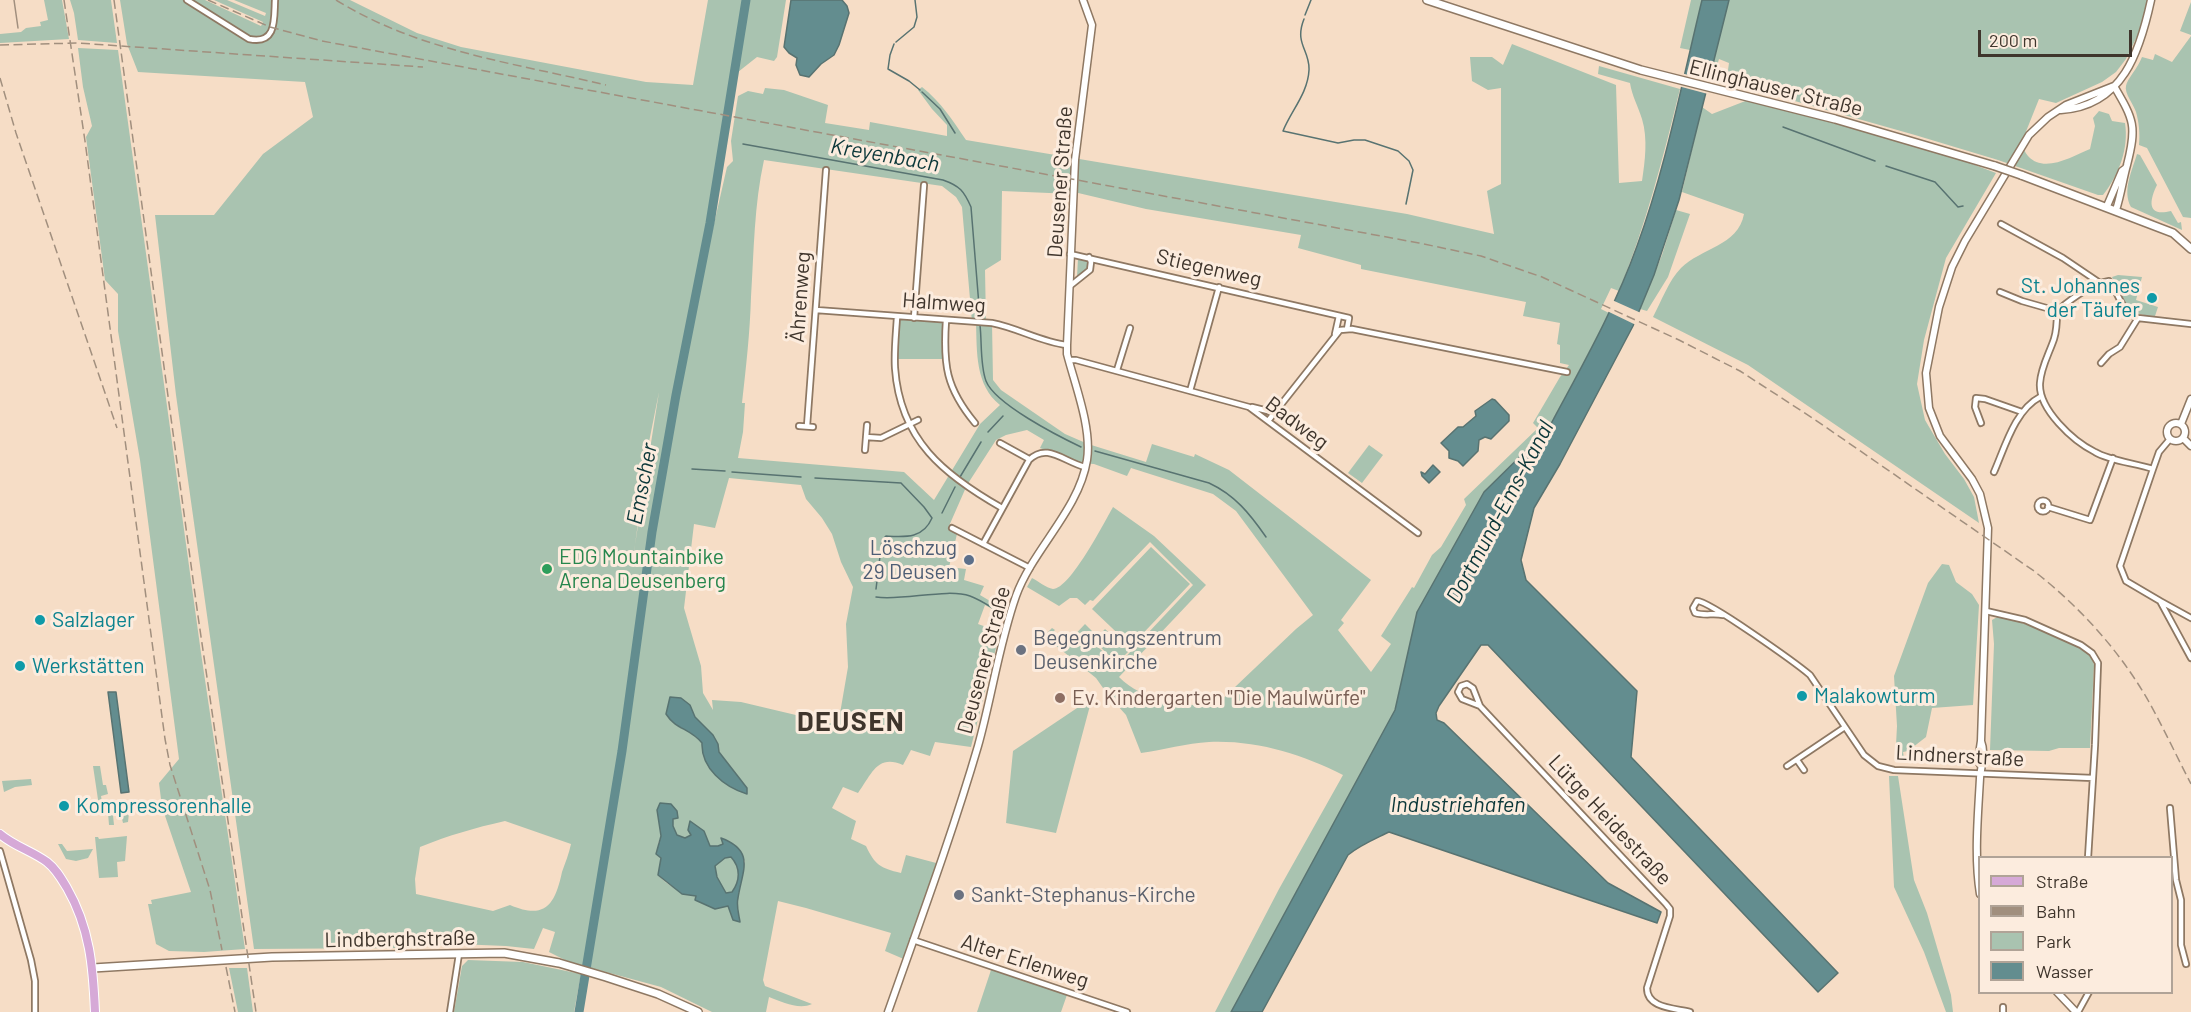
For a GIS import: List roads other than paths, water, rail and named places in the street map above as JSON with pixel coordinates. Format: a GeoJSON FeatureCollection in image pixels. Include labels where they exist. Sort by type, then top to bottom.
{"type":"FeatureCollection","features":[{"type":"Feature","properties":{"kind":"main road","name":"Ellinghauser Straße"},"geometry":{"type":"LineString","coordinates":[[1428,0],[1587,54],[1887,134],[1995,166],[2107,206],[2173,233],[2184,240],[2190,248]]}},
{"type":"Feature","properties":{"kind":"main road"},"geometry":{"type":"LineString","coordinates":[[0,834],[48,863],[57,872],[77,906],[87,931],[93,968],[95,1012]]}},
{"type":"Feature","properties":{"kind":"main road","name":"Lindberghstraße"},"geometry":{"type":"LineString","coordinates":[[93,968],[272,957],[512,954],[606,977],[658,994],[698,1012]]}},
{"type":"Feature","properties":{"kind":"street"},"geometry":{"type":"LineString","coordinates":[[187,0],[249,39],[260,40],[267,38],[273,30],[275,0]]}},
{"type":"Feature","properties":{"kind":"street","name":"Deusener Straße"},"geometry":{"type":"LineString","coordinates":[[888,1012],[978,745],[1017,594],[1077,490],[1085,467],[1087,434],[1067,345],[1075,160],[1092,25],[1083,0]]}},
{"type":"Feature","properties":{"kind":"street"},"geometry":{"type":"LineString","coordinates":[[1978,882],[1976,870],[1980,770],[1978,760],[1981,741],[1989,544],[1985,511],[1972,479],[1934,424],[1929,408],[1926,373],[1939,307],[1952,267],[2029,135],[2048,117],[2061,110],[2070,109],[2108,93],[2132,63],[2151,0]]}},
{"type":"Feature","properties":{"kind":"street"},"geometry":{"type":"LineString","coordinates":[[2114,86],[2130,114],[2133,128],[2132,149],[2116,210]]}},
{"type":"Feature","properties":{"kind":"street"},"geometry":{"type":"LineString","coordinates":[[2107,206],[2122,171],[2126,168]]}},
{"type":"Feature","properties":{"kind":"street","name":"Ährenweg"},"geometry":{"type":"LineString","coordinates":[[799,426],[810,427],[826,170]]}},
{"type":"Feature","properties":{"kind":"street"},"geometry":{"type":"LineString","coordinates":[[914,318],[924,185]]}},
{"type":"Feature","properties":{"kind":"street"},"geometry":{"type":"LineString","coordinates":[[2001,224],[2063,258],[2100,283]]}},
{"type":"Feature","properties":{"kind":"street","name":"Stiegenweg"},"geometry":{"type":"LineString","coordinates":[[1070,254],[1339,316]]}},
{"type":"Feature","properties":{"kind":"street"},"geometry":{"type":"LineString","coordinates":[[1070,286],[1090,270],[1089,257]]}},
{"type":"Feature","properties":{"kind":"street"},"geometry":{"type":"LineString","coordinates":[[2057,311],[2100,283],[2109,281],[2121,304],[2131,315],[2138,318],[2191,324]]}},
{"type":"Feature","properties":{"kind":"street"},"geometry":{"type":"LineString","coordinates":[[1190,391],[1218,287]]}},
{"type":"Feature","properties":{"kind":"street"},"geometry":{"type":"LineString","coordinates":[[2000,292],[2030,304],[2057,311]]}},
{"type":"Feature","properties":{"kind":"street","name":"Halmweg"},"geometry":{"type":"LineString","coordinates":[[816,310],[1001,324],[1056,344],[1067,345]]}},
{"type":"Feature","properties":{"kind":"street"},"geometry":{"type":"LineString","coordinates":[[2057,311],[2055,337],[2041,372],[2040,397],[2051,414],[2078,441],[2096,453],[2152,469]]}},
{"type":"Feature","properties":{"kind":"street"},"geometry":{"type":"LineString","coordinates":[[1335,334],[1339,316],[1349,318],[1347,329]]}},
{"type":"Feature","properties":{"kind":"street"},"geometry":{"type":"LineString","coordinates":[[897,317],[895,367],[901,403],[909,424],[930,454],[949,475],[1002,508]]}},
{"type":"Feature","properties":{"kind":"street"},"geometry":{"type":"LineString","coordinates":[[2101,363],[2120,347],[2138,318]]}},
{"type":"Feature","properties":{"kind":"street"},"geometry":{"type":"LineString","coordinates":[[946,320],[944,348],[948,380],[958,400],[975,423]]}},
{"type":"Feature","properties":{"kind":"street"},"geometry":{"type":"LineString","coordinates":[[1117,370],[1130,328]]}},
{"type":"Feature","properties":{"kind":"street"},"geometry":{"type":"LineString","coordinates":[[1268,421],[1272,412],[1340,330],[1347,329],[1567,372]]}},
{"type":"Feature","properties":{"kind":"street","name":"Badweg"},"geometry":{"type":"LineString","coordinates":[[1069,360],[1117,370],[1249,407],[1418,533]]}},
{"type":"Feature","properties":{"kind":"street"},"geometry":{"type":"LineString","coordinates":[[1994,472],[2022,412],[2040,397]]}},
{"type":"Feature","properties":{"kind":"street"},"geometry":{"type":"LineString","coordinates":[[1981,423],[1975,407],[1976,398],[2022,412]]}},
{"type":"Feature","properties":{"kind":"street"},"geometry":{"type":"LineString","coordinates":[[2181,424],[2191,399]]}},
{"type":"Feature","properties":{"kind":"street"},"geometry":{"type":"LineString","coordinates":[[952,403],[958,400]]}},
{"type":"Feature","properties":{"kind":"street"},"geometry":{"type":"LineString","coordinates":[[1249,407],[1272,412]]}},
{"type":"Feature","properties":{"kind":"street"},"geometry":{"type":"LineString","coordinates":[[866,437],[881,438],[918,420]]}},
{"type":"Feature","properties":{"kind":"street"},"geometry":{"type":"LineString","coordinates":[[2175,423],[2181,424],[2186,431],[2183,438],[2175,441],[2170,439],[2167,431],[2170,426],[2175,423]]}},
{"type":"Feature","properties":{"kind":"street"},"geometry":{"type":"LineString","coordinates":[[865,450],[867,424]]}},
{"type":"Feature","properties":{"kind":"street"},"geometry":{"type":"LineString","coordinates":[[2183,438],[2191,446]]}},
{"type":"Feature","properties":{"kind":"street"},"geometry":{"type":"LineString","coordinates":[[2170,439],[2159,452],[2152,469],[2120,566],[2126,581],[2191,618]]}},
{"type":"Feature","properties":{"kind":"street"},"geometry":{"type":"LineString","coordinates":[[1000,443],[1029,459]]}},
{"type":"Feature","properties":{"kind":"street"},"geometry":{"type":"LineString","coordinates":[[982,544],[1029,459],[1038,452],[1085,467]]}},
{"type":"Feature","properties":{"kind":"street"},"geometry":{"type":"LineString","coordinates":[[2048,507],[2090,520],[2113,458]]}},
{"type":"Feature","properties":{"kind":"street"},"geometry":{"type":"LineString","coordinates":[[952,528],[1030,568]]}},
{"type":"Feature","properties":{"kind":"street","name":"Lindnerstraße"},"geometry":{"type":"LineString","coordinates":[[1723,615],[1695,613],[1694,604],[1700,600],[1723,615],[1799,665],[1810,675],[1864,755],[1884,769],[1980,770],[2093,778]]}},
{"type":"Feature","properties":{"kind":"street"},"geometry":{"type":"LineString","coordinates":[[2160,601],[2191,658]]}},
{"type":"Feature","properties":{"kind":"street"},"geometry":{"type":"LineString","coordinates":[[1986,611],[2025,620],[2081,645],[2092,653],[2098,663],[2088,856]]}},
{"type":"Feature","properties":{"kind":"street","name":"Lütge Heidestraße"},"geometry":{"type":"LineString","coordinates":[[1480,706],[1462,699],[1458,692],[1461,686],[1467,684],[1473,688],[1480,706],[1670,909],[1670,916],[1647,994],[1654,1003],[1690,1012]]}},
{"type":"Feature","properties":{"kind":"street"},"geometry":{"type":"LineString","coordinates":[[1786,766],[1845,727]]}},
{"type":"Feature","properties":{"kind":"street"},"geometry":{"type":"LineString","coordinates":[[1797,759],[1804,770]]}},
{"type":"Feature","properties":{"kind":"street"},"geometry":{"type":"LineString","coordinates":[[2170,808],[2179,893],[2181,945],[2186,964]]}},
{"type":"Feature","properties":{"kind":"street"},"geometry":{"type":"LineString","coordinates":[[0,851],[3,871],[34,974],[35,1012]]}},
{"type":"Feature","properties":{"kind":"street"},"geometry":{"type":"LineString","coordinates":[[2173,892],[2179,893]]}},
{"type":"Feature","properties":{"kind":"street","name":"Alter Erlenweg"},"geometry":{"type":"LineString","coordinates":[[913,940],[1127,1012]]}},
{"type":"Feature","properties":{"kind":"street"},"geometry":{"type":"LineString","coordinates":[[450,1012],[459,954]]}},
{"type":"Feature","properties":{"kind":"street"},"geometry":{"type":"LineString","coordinates":[[2059,994],[2077,1012],[2088,994]]}},
{"type":"Feature","properties":{"kind":"water"},"geometry":{"type":"Polygon","coordinates":[[[791,0],[842,0],[849,13],[834,55],[821,64],[809,77],[800,75],[796,65],[797,58],[784,47],[791,0]]]}},
{"type":"Feature","properties":{"kind":"water"},"geometry":{"type":"Polygon","coordinates":[[[1702,0],[1729,0],[1679,200],[1654,275],[1633,326],[1560,464],[1534,508],[1521,560],[1526,580],[1637,691],[1631,757],[1838,973],[1818,992],[1488,645],[1481,645],[1439,706],[1436,713],[1437,720],[1444,723],[1608,883],[1661,912],[1657,923],[1389,832],[1348,855],[1262,1012],[1231,1012],[1395,710],[1417,612],[1484,492],[1543,434],[1552,422],[1609,314],[1637,246],[1657,186],[1702,0]]]}},
{"type":"Feature","properties":{"kind":"water"},"geometry":{"type":"Polygon","coordinates":[[[1492,399],[1509,415],[1509,421],[1491,439],[1485,437],[1479,440],[1478,451],[1463,466],[1458,461],[1449,458],[1449,451],[1441,443],[1458,427],[1463,427],[1476,416],[1475,411],[1492,399]]]}},
{"type":"Feature","properties":{"kind":"water"},"geometry":{"type":"Polygon","coordinates":[[[1433,465],[1440,472],[1429,483],[1421,472],[1425,474],[1433,465]]]}},
{"type":"Feature","properties":{"kind":"water"},"geometry":{"type":"Polygon","coordinates":[[[108,692],[116,692],[129,792],[121,793],[108,692]]]}},
{"type":"Feature","properties":{"kind":"water"},"geometry":{"type":"Polygon","coordinates":[[[670,697],[681,698],[690,705],[695,717],[713,735],[719,752],[747,788],[747,794],[722,781],[705,761],[702,743],[666,714],[670,697]]]}},
{"type":"Feature","properties":{"kind":"water"},"geometry":{"type":"Polygon","coordinates":[[[660,803],[671,804],[677,811],[678,818],[673,819],[673,826],[677,835],[685,838],[691,835],[688,830],[690,821],[704,831],[710,846],[723,844],[721,838],[739,849],[744,863],[737,901],[740,922],[733,920],[728,906],[715,909],[695,900],[696,896],[682,894],[658,875],[661,858],[656,854],[661,836],[657,810],[660,803]],[[731,857],[725,858],[715,866],[717,877],[726,893],[732,892],[738,879],[738,870],[731,857]]]}},
{"type":"Feature","properties":{"kind":"waterway","name":"Emscher"},"geometry":{"type":"LineString","coordinates":[[579,1012],[622,751],[652,532],[710,223],[746,0]]}},
{"type":"Feature","properties":{"kind":"waterway"},"geometry":{"type":"LineString","coordinates":[[896,42],[914,27],[917,17],[915,0]]}},
{"type":"Feature","properties":{"kind":"waterway"},"geometry":{"type":"LineString","coordinates":[[1305,15],[1311,0]]}},
{"type":"Feature","properties":{"kind":"waterway"},"geometry":{"type":"LineString","coordinates":[[1304,19],[1301,41],[1309,63],[1308,78],[1283,131],[1338,143],[1365,140],[1398,151],[1409,161],[1413,170],[1406,204]]}},
{"type":"Feature","properties":{"kind":"waterway"},"geometry":{"type":"LineString","coordinates":[[894,44],[888,69],[920,90]]}},
{"type":"Feature","properties":{"kind":"waterway"},"geometry":{"type":"LineString","coordinates":[[922,92],[940,109],[955,133]]}},
{"type":"Feature","properties":{"kind":"waterway"},"geometry":{"type":"LineString","coordinates":[[1783,127],[1875,161]]}},
{"type":"Feature","properties":{"kind":"waterway","name":"Kreyenbach"},"geometry":{"type":"LineString","coordinates":[[743,144],[943,180],[954,184],[964,193],[971,207],[980,318]]}},
{"type":"Feature","properties":{"kind":"waterway"},"geometry":{"type":"LineString","coordinates":[[1886,166],[1935,182],[1958,207],[1963,206]]}},
{"type":"Feature","properties":{"kind":"waterway","name":"Kreyenbach"},"geometry":{"type":"LineString","coordinates":[[980,325],[983,368],[986,381],[992,390],[1028,418],[1081,447]]}},
{"type":"Feature","properties":{"kind":"waterway"},"geometry":{"type":"LineString","coordinates":[[988,432],[1003,416]]}},
{"type":"Feature","properties":{"kind":"waterway"},"geometry":{"type":"LineString","coordinates":[[960,477],[981,442]]}},
{"type":"Feature","properties":{"kind":"waterway","name":"Kreyenbach"},"geometry":{"type":"LineString","coordinates":[[1095,451],[1209,483],[1227,493],[1241,506],[1266,537]]}},
{"type":"Feature","properties":{"kind":"waterway"},"geometry":{"type":"LineString","coordinates":[[692,469],[725,471]]}},
{"type":"Feature","properties":{"kind":"waterway"},"geometry":{"type":"LineString","coordinates":[[732,472],[801,477]]}},
{"type":"Feature","properties":{"kind":"waterway"},"geometry":{"type":"LineString","coordinates":[[815,478],[901,483],[932,518],[924,530],[918,533],[907,536],[886,536],[882,540],[876,589]]}},
{"type":"Feature","properties":{"kind":"waterway"},"geometry":{"type":"LineString","coordinates":[[942,513],[955,487]]}},
{"type":"Feature","properties":{"kind":"waterway"},"geometry":{"type":"LineString","coordinates":[[876,597],[960,594],[970,596],[1003,614]]}},
{"type":"Feature","properties":{"kind":"tram line"},"geometry":{"type":"LineString","coordinates":[[14,0],[18,28]]}},
{"type":"Feature","properties":{"kind":"railway"},"geometry":{"type":"LineString","coordinates":[[64,0],[165,739],[170,765],[210,890],[222,950]]}},
{"type":"Feature","properties":{"kind":"railway"},"geometry":{"type":"LineString","coordinates":[[114,0],[198,616],[256,1012]]}},
{"type":"Feature","properties":{"kind":"railway"},"geometry":{"type":"LineString","coordinates":[[208,0],[270,27],[322,41],[1419,243],[1481,256],[1542,277],[1679,340],[1740,371],[1814,419],[2034,571],[2083,615],[2125,665],[2149,702],[2191,784]]}},
{"type":"Feature","properties":{"kind":"railway"},"geometry":{"type":"LineString","coordinates":[[336,0],[400,32],[433,44],[606,85]]}},
{"type":"Feature","properties":{"kind":"railway"},"geometry":{"type":"LineString","coordinates":[[0,45],[78,43],[423,67]]}},
{"type":"Feature","properties":{"kind":"railway"},"geometry":{"type":"LineString","coordinates":[[0,78],[16,133],[117,428]]}},
{"type":"Feature","properties":{"kind":"railway"},"geometry":{"type":"LineString","coordinates":[[226,967],[235,1012]]}},
{"type":"Feature","properties":{"kind":"place","name":"St. Johannes der Täufer"},"geometry":{"type":"Point","coordinates":[2152,298]}},
{"type":"Feature","properties":{"kind":"place","name":"Löschzug 29 Deusen"},"geometry":{"type":"Point","coordinates":[969,560]}},
{"type":"Feature","properties":{"kind":"place","name":"EDG Mountainbike Arena Deusenberg"},"geometry":{"type":"Point","coordinates":[547,569]}},
{"type":"Feature","properties":{"kind":"place","name":"Salzlager"},"geometry":{"type":"Point","coordinates":[40,620]}},
{"type":"Feature","properties":{"kind":"place","name":"Begegnungszentrum Deusenkirche"},"geometry":{"type":"Point","coordinates":[1021,650]}},
{"type":"Feature","properties":{"kind":"place","name":"Werkstätten"},"geometry":{"type":"Point","coordinates":[20,666]}},
{"type":"Feature","properties":{"kind":"place","name":"Malakowturm"},"geometry":{"type":"Point","coordinates":[1802,696]}},
{"type":"Feature","properties":{"kind":"place","name":"Ev. Kindergarten \"Die Maulwürfe\""},"geometry":{"type":"Point","coordinates":[1060,698]}},
{"type":"Feature","properties":{"kind":"place","name":"Kompressorenhalle"},"geometry":{"type":"Point","coordinates":[64,806]}},
{"type":"Feature","properties":{"kind":"place","name":"Sankt-Stephanus-Kirche"},"geometry":{"type":"Point","coordinates":[959,895]}},
{"type":"Feature","properties":{"kind":"district","name":"DEUSEN"},"geometry":{"type":"Point","coordinates":[851,722]}},
{"type":"Feature","properties":{"kind":"water label","name":"Dortmund-Ems-Kanal"},"geometry":{"type":"Point","coordinates":[1500,512]}},
{"type":"Feature","properties":{"kind":"water label","name":"Industriehafen"},"geometry":{"type":"Point","coordinates":[1458,805]}}]}
